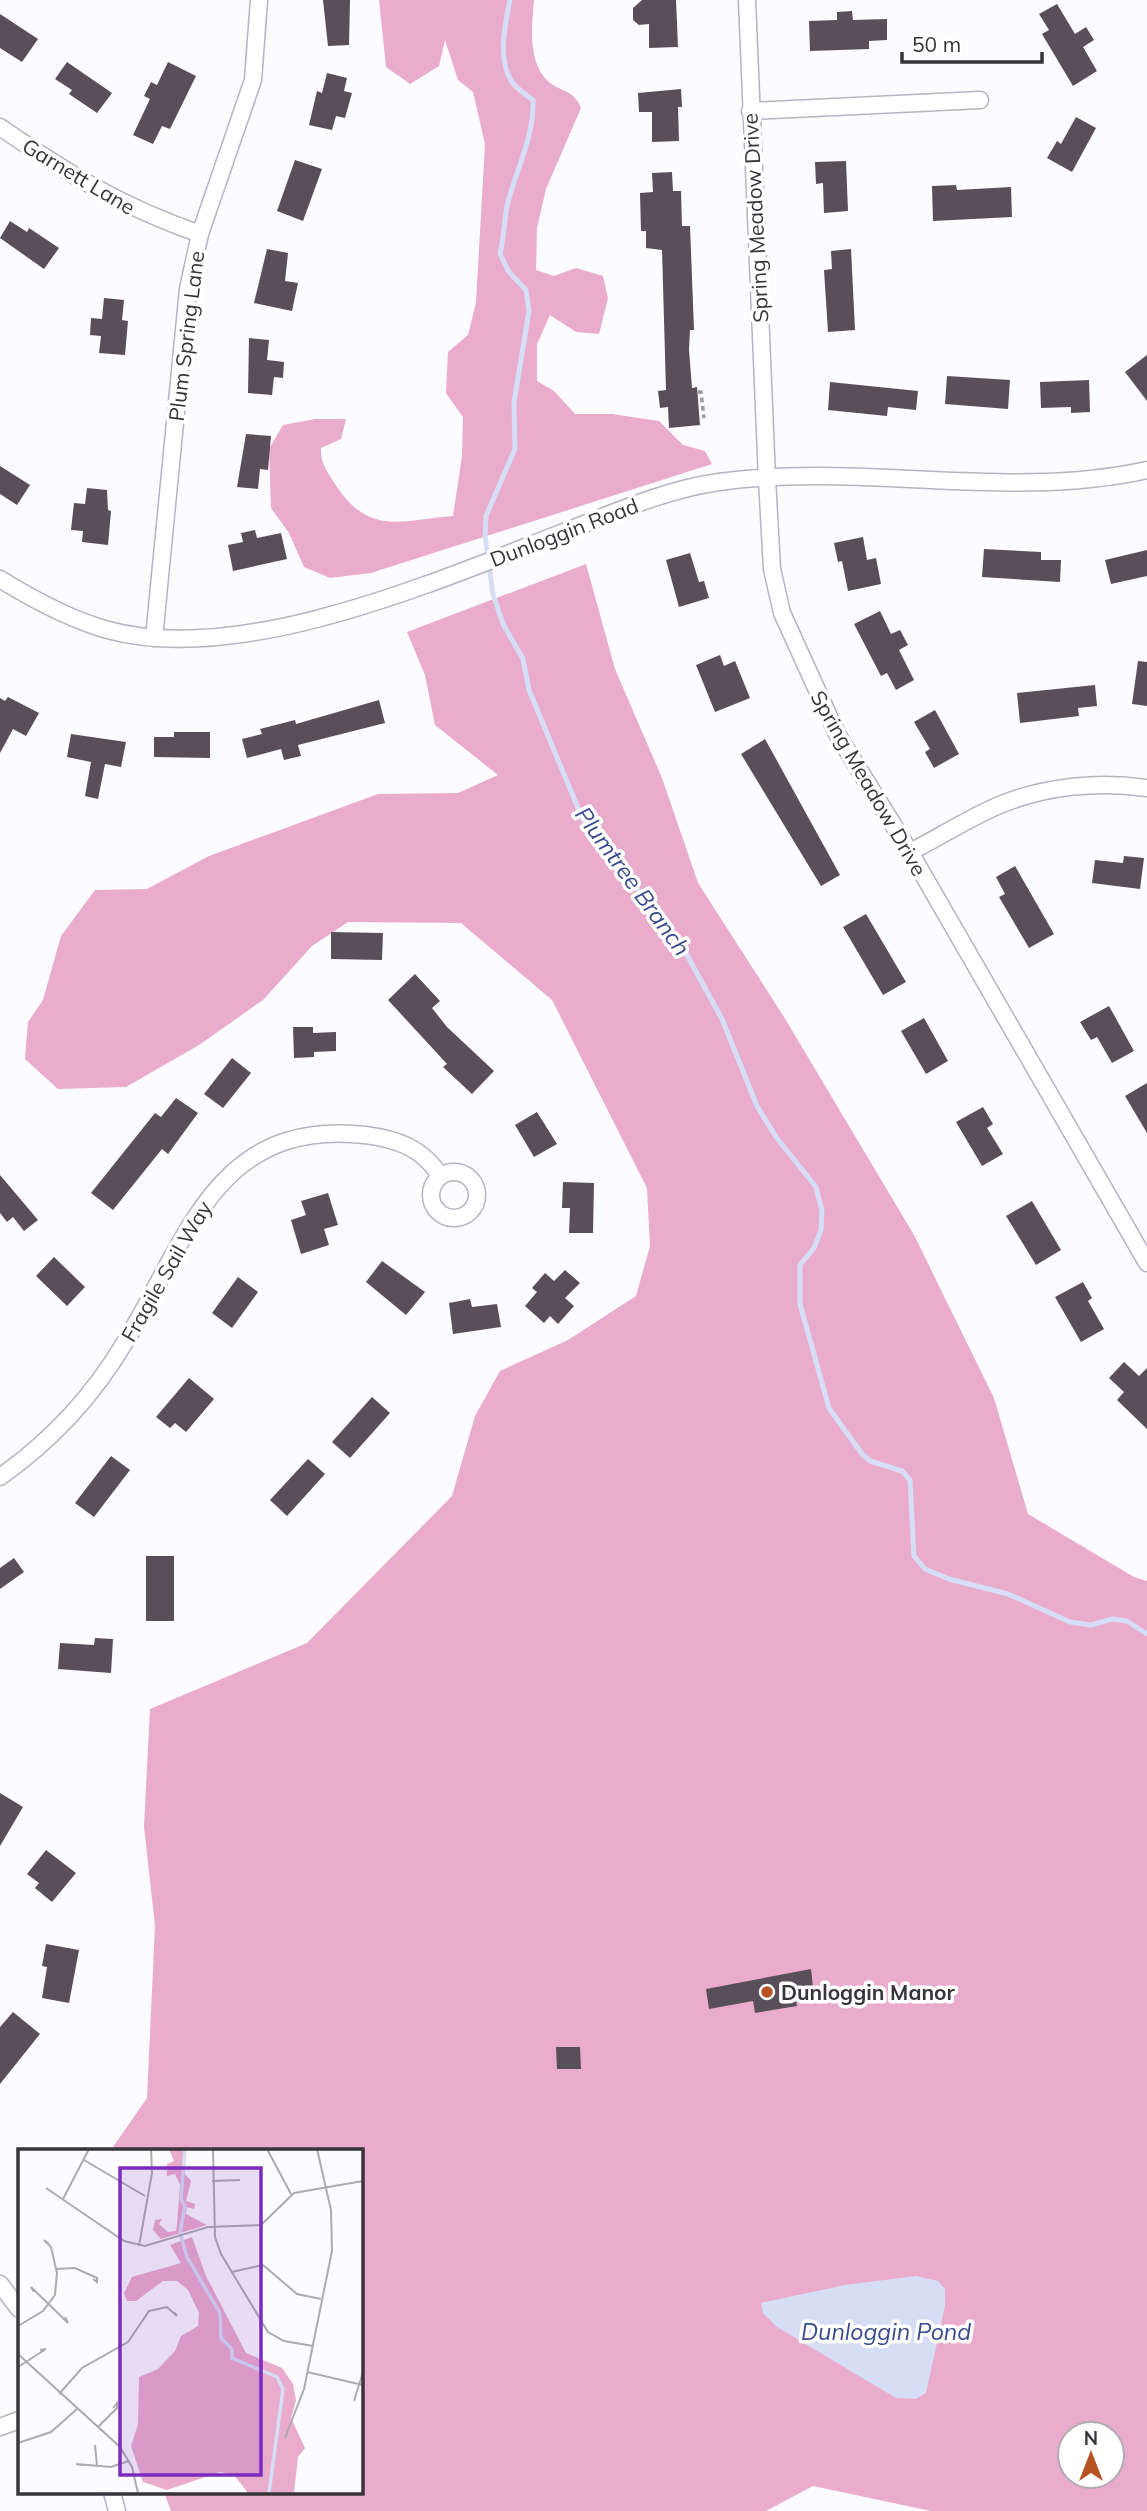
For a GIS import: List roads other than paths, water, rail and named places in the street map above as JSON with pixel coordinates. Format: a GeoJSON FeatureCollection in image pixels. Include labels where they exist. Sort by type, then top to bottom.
{"type":"FeatureCollection","features":[{"type":"Feature","properties":{"kind":"street","name":"Plum Spring Lane"},"geometry":{"type":"LineString","coordinates":[[154,638],[188,289],[200,234],[253,80],[259,0]]}},
{"type":"Feature","properties":{"kind":"street","name":"Spring Meadow Drive"},"geometry":{"type":"LineString","coordinates":[[747,0],[766,479],[772,569],[782,613],[820,703],[910,852],[1147,1263]]}},
{"type":"Feature","properties":{"kind":"street"},"geometry":{"type":"LineString","coordinates":[[750,111],[980,100]]}},
{"type":"Feature","properties":{"kind":"street","name":"Garnett Lane"},"geometry":{"type":"LineString","coordinates":[[0,127],[106,196],[144,214],[200,234]]}},
{"type":"Feature","properties":{"kind":"street","name":"Dunloggin Road"},"geometry":{"type":"LineString","coordinates":[[0,579],[34,600],[109,630],[154,638],[199,639],[279,627],[346,610],[475,566],[672,491],[720,482],[868,477],[1052,482],[1103,480],[1147,470]]}},
{"type":"Feature","properties":{"kind":"street"},"geometry":{"type":"LineString","coordinates":[[910,852],[1001,804],[1045,791],[1087,785],[1147,788]]}},
{"type":"Feature","properties":{"kind":"street","name":"Fragile Sail Way"},"geometry":{"type":"LineString","coordinates":[[0,1477],[60,1428],[95,1386],[125,1343],[207,1197],[232,1171],[263,1151],[295,1140],[354,1134],[383,1137],[417,1149],[430,1160],[440,1176]]}},
{"type":"Feature","properties":{"kind":"street"},"geometry":{"type":"LineString","coordinates":[[0,2284],[18,2308]]}},
{"type":"Feature","properties":{"kind":"street"},"geometry":{"type":"LineString","coordinates":[[0,2427],[18,2420]]}},
{"type":"Feature","properties":{"kind":"street"},"geometry":{"type":"LineString","coordinates":[[113,2494],[117,2511]]}},
{"type":"Feature","properties":{"kind":"water","name":"Dunloggin Pond"},"geometry":{"type":"Polygon","coordinates":[[[916,2276],[938,2281],[945,2289],[945,2306],[926,2393],[916,2399],[896,2398],[777,2327],[763,2313],[761,2303],[845,2285],[916,2276]]]}},
{"type":"Feature","properties":{"kind":"waterway","name":"Plumtree Branch"},"geometry":{"type":"LineString","coordinates":[[510,0],[503,53],[507,73],[512,82],[533,100],[533,114],[524,154],[507,206],[500,254],[509,272],[526,290],[529,311],[514,402],[515,449],[486,516],[485,536],[493,594],[503,624],[523,659],[529,690],[583,820],[629,876],[655,916],[682,946],[722,1019],[757,1106],[776,1137],[816,1187],[822,1211],[821,1230],[814,1248],[800,1265],[800,1304],[829,1408],[862,1454],[870,1461],[902,1471],[910,1480],[914,1556],[925,1569],[949,1579],[1008,1594],[1070,1622],[1091,1625],[1112,1619],[1127,1621],[1147,1634]]}},
{"type":"Feature","properties":{"kind":"place","name":"Dunloggin Manor"},"geometry":{"type":"Point","coordinates":[767,1992]}}]}
